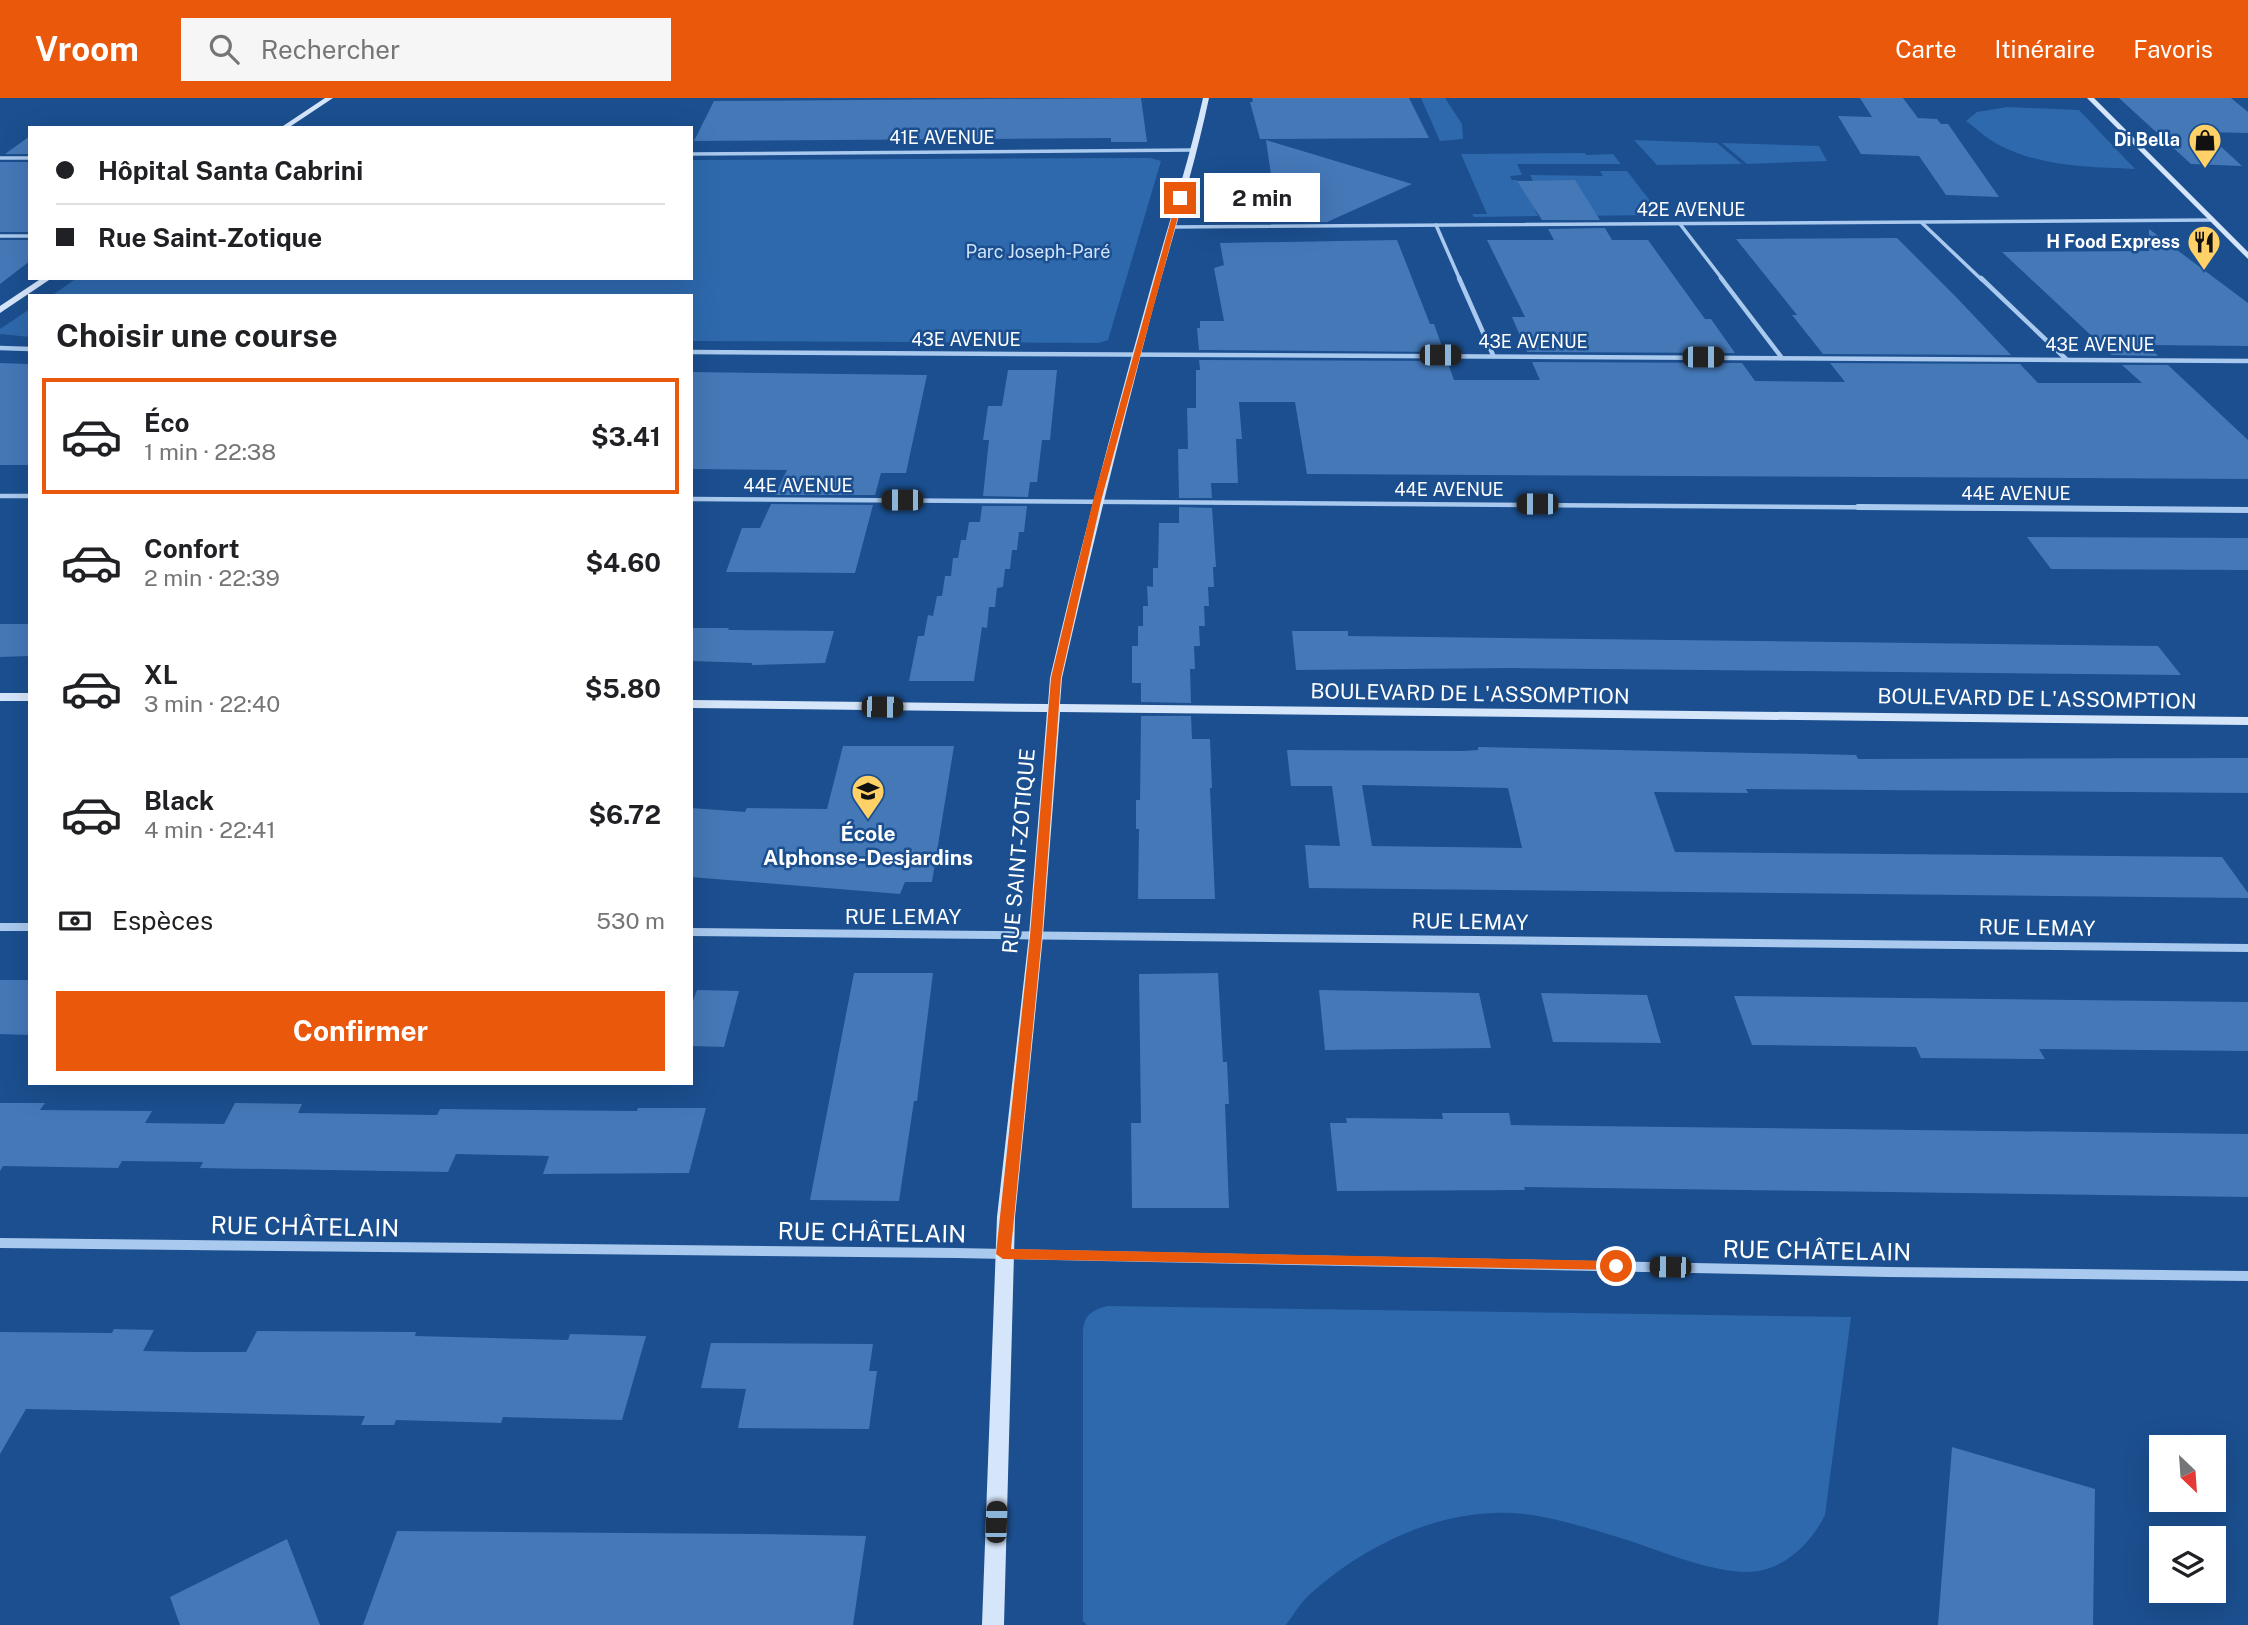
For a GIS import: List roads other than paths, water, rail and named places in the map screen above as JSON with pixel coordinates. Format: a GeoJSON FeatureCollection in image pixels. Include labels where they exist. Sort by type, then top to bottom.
{"type":"FeatureCollection","features":[{"type":"Feature","properties":{"kind":"street"},"geometry":{"type":"LineString","coordinates":[[287,126],[330,98]]}},
{"type":"Feature","properties":{"kind":"street","name":"RUE SAINT-ZOTIQUE"},"geometry":{"type":"LineString","coordinates":[[993,1625],[1003,1254],[1036,936],[1056,678],[1097,501],[1206,98]]}},
{"type":"Feature","properties":{"kind":"street"},"geometry":{"type":"LineString","coordinates":[[2090,98],[2248,257]]}},
{"type":"Feature","properties":{"kind":"street","name":"41E AVENUE"},"geometry":{"type":"LineString","coordinates":[[693,154],[1194,150]]}},
{"type":"Feature","properties":{"kind":"street"},"geometry":{"type":"LineString","coordinates":[[0,158],[28,158]]}},
{"type":"Feature","properties":{"kind":"street","name":"42E AVENUE"},"geometry":{"type":"LineString","coordinates":[[1171,227],[2211,220]]}},
{"type":"Feature","properties":{"kind":"street"},"geometry":{"type":"LineString","coordinates":[[1922,222],[2066,359]]}},
{"type":"Feature","properties":{"kind":"street"},"geometry":{"type":"LineString","coordinates":[[1680,224],[1782,358]]}},
{"type":"Feature","properties":{"kind":"street"},"geometry":{"type":"LineString","coordinates":[[1436,225],[1493,355]]}},
{"type":"Feature","properties":{"kind":"street"},"geometry":{"type":"LineString","coordinates":[[0,236],[28,236]]}},
{"type":"Feature","properties":{"kind":"street"},"geometry":{"type":"LineString","coordinates":[[0,310],[45,280]]}},
{"type":"Feature","properties":{"kind":"street"},"geometry":{"type":"LineString","coordinates":[[0,348],[28,349]]}},
{"type":"Feature","properties":{"kind":"street","name":"43E AVENUE"},"geometry":{"type":"LineString","coordinates":[[693,352],[2248,361]]}},
{"type":"Feature","properties":{"kind":"street"},"geometry":{"type":"LineString","coordinates":[[0,496],[28,496]]}},
{"type":"Feature","properties":{"kind":"street","name":"44E AVENUE"},"geometry":{"type":"LineString","coordinates":[[693,499],[2248,510]]}},
{"type":"Feature","properties":{"kind":"street"},"geometry":{"type":"LineString","coordinates":[[0,696],[28,697]]}},
{"type":"Feature","properties":{"kind":"street","name":"BOULEVARD DE L'ASSOMPTION"},"geometry":{"type":"LineString","coordinates":[[693,704],[2248,721]]}},
{"type":"Feature","properties":{"kind":"street"},"geometry":{"type":"LineString","coordinates":[[0,927],[28,927]]}},
{"type":"Feature","properties":{"kind":"street","name":"RUE LEMAY"},"geometry":{"type":"LineString","coordinates":[[693,932],[2248,948]]}},
{"type":"Feature","properties":{"kind":"street","name":"RUE CHÂTELAIN"},"geometry":{"type":"LineString","coordinates":[[0,1243],[1003,1254],[1888,1272],[2248,1276]]}},
{"type":"Feature","properties":{"kind":"place","name":"Di Bella"},"geometry":{"type":"Point","coordinates":[2205,170]}},
{"type":"Feature","properties":{"kind":"place","name":"H Food Express"},"geometry":{"type":"Point","coordinates":[2204,272]}},
{"type":"Feature","properties":{"kind":"place","name":"École Alphonse-Desjardins"},"geometry":{"type":"Point","coordinates":[868,821]}},
{"type":"Feature","properties":{"kind":"park label","name":"Parc Joseph-Paré"},"geometry":{"type":"Point","coordinates":[1038,252]}}]}
